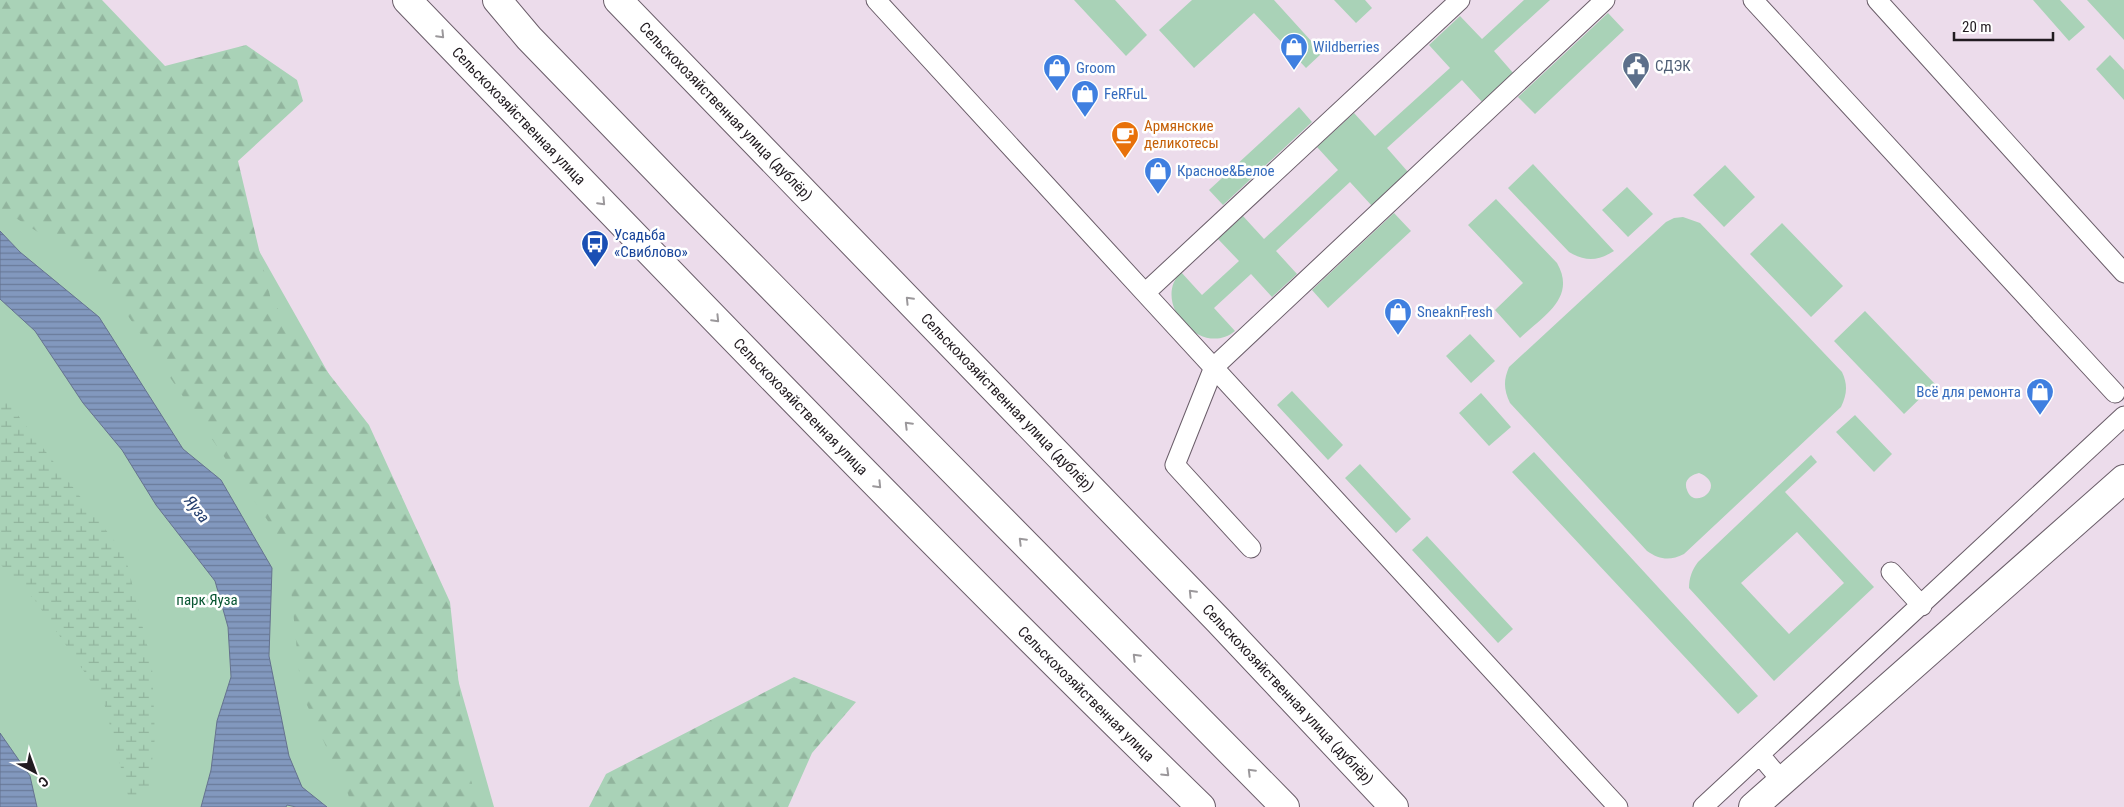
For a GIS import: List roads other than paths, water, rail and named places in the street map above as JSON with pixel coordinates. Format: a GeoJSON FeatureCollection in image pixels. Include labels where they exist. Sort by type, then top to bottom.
{"type":"FeatureCollection","features":[{"type":"Feature","properties":{"kind":"main road","name":"Сельскохозяйственная улица"},"geometry":{"type":"LineString","coordinates":[[407,0],[639,240],[1074,683],[1201,807]]}},
{"type":"Feature","properties":{"kind":"main road"},"geometry":{"type":"LineString","coordinates":[[497,0],[529,38],[692,206],[1285,807]]}},
{"type":"Feature","properties":{"kind":"main road","name":"Сельскохозяйственная улица (дублёр)"},"geometry":{"type":"LineString","coordinates":[[618,0],[1218,620],[1394,807]]}},
{"type":"Feature","properties":{"kind":"main road"},"geometry":{"type":"LineString","coordinates":[[1753,807],[2124,479]]}},
{"type":"Feature","properties":{"kind":"lane"},"geometry":{"type":"LineString","coordinates":[[876,0],[1618,807]]}},
{"type":"Feature","properties":{"kind":"lane"},"geometry":{"type":"LineString","coordinates":[[1146,293],[1460,0]]}},
{"type":"Feature","properties":{"kind":"lane"},"geometry":{"type":"LineString","coordinates":[[1251,548],[1174,465],[1214,367],[1605,0]]}},
{"type":"Feature","properties":{"kind":"lane"},"geometry":{"type":"LineString","coordinates":[[1753,0],[2115,393]]}},
{"type":"Feature","properties":{"kind":"lane"},"geometry":{"type":"LineString","coordinates":[[1877,0],[2124,272]]}},
{"type":"Feature","properties":{"kind":"lane"},"geometry":{"type":"LineString","coordinates":[[1704,807],[2124,416]]}},
{"type":"Feature","properties":{"kind":"lane"},"geometry":{"type":"LineString","coordinates":[[1891,572],[1922,606]]}},
{"type":"Feature","properties":{"kind":"lane"},"geometry":{"type":"LineString","coordinates":[[1760,755],[1782,781]]}},
{"type":"Feature","properties":{"kind":"water","name":"Яуза"},"geometry":{"type":"Polygon","coordinates":[[[0,231],[20,252],[99,317],[183,449],[221,480],[272,568],[269,656],[289,756],[302,787],[327,807],[296,807],[287,805],[286,807],[201,807],[211,770],[217,721],[231,677],[228,627],[215,581],[156,505],[122,450],[83,403],[35,331],[0,299],[0,231]]]}},
{"type":"Feature","properties":{"kind":"water"},"geometry":{"type":"Polygon","coordinates":[[[0,733],[30,776],[37,807],[0,807],[0,733]]]}},
{"type":"Feature","properties":{"kind":"place","name":"Wildberries"},"geometry":{"type":"Point","coordinates":[1294,71]}},
{"type":"Feature","properties":{"kind":"place","name":"СДЭК"},"geometry":{"type":"Point","coordinates":[1636,90]}},
{"type":"Feature","properties":{"kind":"place","name":"Groom"},"geometry":{"type":"Point","coordinates":[1057,92]}},
{"type":"Feature","properties":{"kind":"place","name":"FeRFuL"},"geometry":{"type":"Point","coordinates":[1085,118]}},
{"type":"Feature","properties":{"kind":"place","name":"Армянские деликотесы"},"geometry":{"type":"Point","coordinates":[1125,159]}},
{"type":"Feature","properties":{"kind":"place","name":"Красное&Белое"},"geometry":{"type":"Point","coordinates":[1158,195]}},
{"type":"Feature","properties":{"kind":"place","name":"Усадьба «Свиблово»"},"geometry":{"type":"Point","coordinates":[595,268]}},
{"type":"Feature","properties":{"kind":"place","name":"SneaknFresh"},"geometry":{"type":"Point","coordinates":[1398,336]}},
{"type":"Feature","properties":{"kind":"place","name":"Всё для ремонта"},"geometry":{"type":"Point","coordinates":[2040,416]}},
{"type":"Feature","properties":{"kind":"park label","name":"парк Яуза"},"geometry":{"type":"Point","coordinates":[207,600]}}]}
